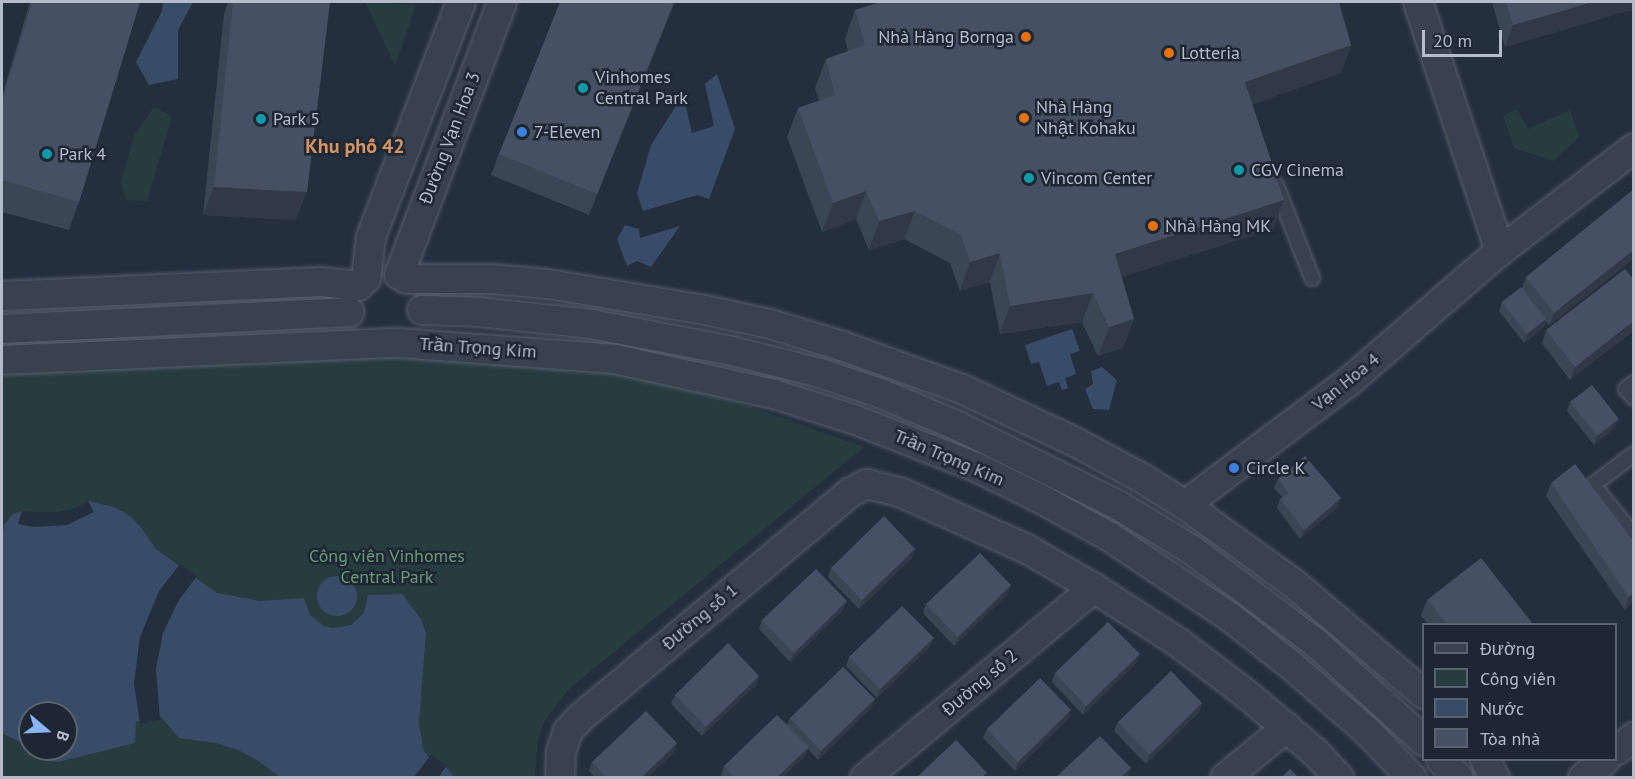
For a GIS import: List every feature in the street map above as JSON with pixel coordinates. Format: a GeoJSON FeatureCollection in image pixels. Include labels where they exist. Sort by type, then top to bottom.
{"type":"FeatureCollection","features":[{"type":"Feature","properties":{"kind":"street"},"geometry":{"type":"LineString","coordinates":[[386,343],[358,332],[350,312],[353,294],[362,282],[371,237],[461,2]]}},
{"type":"Feature","properties":{"kind":"street","name":"Đường Vạn Hoa 3"},"geometry":{"type":"LineString","coordinates":[[403,277],[502,2]]}},
{"type":"Feature","properties":{"kind":"street"},"geometry":{"type":"LineString","coordinates":[[1418,2],[1500,251]]}},
{"type":"Feature","properties":{"kind":"street","name":"Vạn Hoa 4"},"geometry":{"type":"LineString","coordinates":[[1185,505],[1352,379],[1500,251],[1634,148]]}},
{"type":"Feature","properties":{"kind":"street"},"geometry":{"type":"LineString","coordinates":[[2,296],[362,282],[387,273],[403,277],[491,279],[548,284],[632,296],[770,324],[892,363],[962,389],[1075,442],[1140,477],[1185,505],[1293,583],[1422,692]]}},
{"type":"Feature","properties":{"kind":"street","name":"Trần Trọng Kim"},"geometry":{"type":"LineString","coordinates":[[386,343],[415,330],[422,310],[418,293],[403,277]]}},
{"type":"Feature","properties":{"kind":"street","name":"Trần Trọng Kim"},"geometry":{"type":"LineString","coordinates":[[422,310],[479,312],[580,322],[732,351],[830,377],[882,394],[958,426],[1118,505],[1192,550],[1316,643],[1422,739]]}},
{"type":"Feature","properties":{"kind":"street"},"geometry":{"type":"LineString","coordinates":[[2,329],[350,312]]}},
{"type":"Feature","properties":{"kind":"street","name":"Trần Trọng Kim"},"geometry":{"type":"LineString","coordinates":[[2,360],[386,343],[559,353],[615,359],[697,375],[774,394],[853,419],[975,467],[1041,499],[1110,537],[1230,617],[1367,731],[1412,777]]}},
{"type":"Feature","properties":{"kind":"street","name":"Đường số 1"},"geometry":{"type":"LineString","coordinates":[[559,773],[568,731],[580,717],[851,492],[867,484],[900,492],[1027,549],[1094,588]]}},
{"type":"Feature","properties":{"kind":"street"},"geometry":{"type":"LineString","coordinates":[[1094,588],[1179,644],[1287,727],[1339,777]]}},
{"type":"Feature","properties":{"kind":"street","name":"Đường số 2"},"geometry":{"type":"LineString","coordinates":[[865,777],[1094,588]]}},
{"type":"Feature","properties":{"kind":"street"},"geometry":{"type":"LineString","coordinates":[[1225,777],[1287,727]]}},
{"type":"Feature","properties":{"kind":"street"},"geometry":{"type":"LineString","coordinates":[[1617,750],[1634,737]]}},
{"type":"Feature","properties":{"kind":"street"},"geometry":{"type":"LineString","coordinates":[[1443,761],[1459,777]]}},
{"type":"Feature","properties":{"kind":"street"},"geometry":{"type":"LineString","coordinates":[[1486,761],[1495,777]]}},
{"type":"Feature","properties":{"kind":"street"},"geometry":{"type":"LineString","coordinates":[[1583,777],[1603,761]]}},
{"type":"Feature","properties":{"kind":"lane"},"geometry":{"type":"LineString","coordinates":[[1270,169],[1312,278]]}},
{"type":"Feature","properties":{"kind":"lane"},"geometry":{"type":"LineString","coordinates":[[1634,383],[1626,388],[1634,398]]}},
{"type":"Feature","properties":{"kind":"lane"},"geometry":{"type":"LineString","coordinates":[[1634,454],[1593,485],[1634,536]]}},
{"type":"Feature","properties":{"kind":"green space"},"geometry":{"type":"Polygon","coordinates":[[[365,2],[416,5],[395,66],[365,2]]]}},
{"type":"Feature","properties":{"kind":"green space"},"geometry":{"type":"Polygon","coordinates":[[[154,107],[172,116],[147,201],[126,200],[121,182],[134,136],[154,107]]]}},
{"type":"Feature","properties":{"kind":"green space"},"geometry":{"type":"Polygon","coordinates":[[[1517,109],[1528,129],[1570,110],[1579,137],[1554,161],[1514,148],[1503,116],[1517,109]]]}},
{"type":"Feature","properties":{"kind":"green space","name":"Công viên Vinhomes Central Park"},"geometry":{"type":"Polygon","coordinates":[[[391,355],[566,363],[705,390],[864,447],[570,688],[545,720],[538,739],[535,777],[2,777],[2,370],[391,355]]]}},
{"type":"Feature","properties":{"kind":"water"},"geometry":{"type":"Polygon","coordinates":[[[163,2],[193,2],[178,30],[178,79],[149,85],[136,62],[162,11],[163,2]]]}},
{"type":"Feature","properties":{"kind":"water"},"geometry":{"type":"Polygon","coordinates":[[[717,74],[735,129],[709,199],[697,195],[643,211],[637,193],[651,145],[683,95],[692,133],[714,126],[705,84],[717,74]]]}},
{"type":"Feature","properties":{"kind":"water"},"geometry":{"type":"Polygon","coordinates":[[[625,225],[639,229],[640,238],[680,226],[651,267],[637,261],[627,266],[617,239],[625,225]]]}},
{"type":"Feature","properties":{"kind":"water"},"geometry":{"type":"Polygon","coordinates":[[[1072,329],[1080,351],[1070,354],[1076,374],[1065,378],[1068,388],[1062,390],[1059,382],[1047,386],[1039,362],[1031,364],[1025,345],[1072,329]]]}},
{"type":"Feature","properties":{"kind":"water"},"geometry":{"type":"Polygon","coordinates":[[[1102,367],[1117,380],[1109,410],[1093,409],[1085,389],[1093,384],[1091,371],[1102,367]]]}},
{"type":"Feature","properties":{"kind":"water"},"geometry":{"type":"Polygon","coordinates":[[[88,501],[114,507],[129,515],[140,526],[156,549],[217,593],[261,601],[304,598],[310,615],[324,626],[333,628],[351,625],[364,613],[368,595],[402,594],[421,619],[426,633],[419,723],[423,749],[429,758],[448,769],[454,777],[280,777],[257,760],[238,750],[216,743],[179,738],[160,716],[136,722],[135,743],[78,757],[78,701],[18,701],[18,741],[2,733],[2,538],[4,525],[13,514],[22,511],[57,512],[74,508],[88,501]]]}},
{"type":"Feature","properties":{"kind":"water"},"geometry":{"type":"Polygon","coordinates":[[[337,576],[345,577],[351,582],[356,588],[356,604],[351,610],[345,615],[337,616],[329,615],[323,610],[318,604],[317,596],[318,588],[323,582],[329,577],[337,576]]]}},
{"type":"Feature","properties":{"kind":"pier"},"geometry":{"type":"Polygon","coordinates":[[[88,501],[94,512],[67,525],[33,527],[18,524],[22,511],[57,512],[74,508],[88,501]]]}},
{"type":"Feature","properties":{"kind":"pier"},"geometry":{"type":"Polygon","coordinates":[[[180,564],[197,576],[179,600],[163,633],[156,669],[160,720],[140,724],[134,683],[140,637],[159,591],[180,564]]]}},
{"type":"Feature","properties":{"kind":"pier"},"geometry":{"type":"Polygon","coordinates":[[[431,755],[447,765],[439,777],[414,777],[431,755]]]}},
{"type":"Feature","properties":{"kind":"building","name":"Park 4"},"geometry":{"type":"Polygon","coordinates":[[[32,2],[140,2],[79,202],[2,180],[2,102],[32,2]]]}},
{"type":"Feature","properties":{"kind":"building","name":"Park 5"},"geometry":{"type":"Polygon","coordinates":[[[233,2],[330,2],[307,192],[214,187],[233,2]]]}},
{"type":"Feature","properties":{"kind":"building","name":"Vinhomes Central Park"},"geometry":{"type":"Polygon","coordinates":[[[560,2],[674,2],[597,194],[499,154],[560,2]]]}},
{"type":"Feature","properties":{"kind":"building","name":"Vincom Center"},"geometry":{"type":"Polygon","coordinates":[[[880,2],[1339,2],[1351,45],[1245,82],[1284,200],[1115,254],[1134,319],[1109,327],[1093,293],[1010,306],[1000,253],[970,262],[961,235],[915,211],[879,221],[866,191],[833,203],[798,108],[835,95],[826,59],[865,45],[855,10],[880,2]]]}},
{"type":"Feature","properties":{"kind":"building"},"geometry":{"type":"Polygon","coordinates":[[[1506,2],[1593,2],[1513,25],[1506,2]]]}},
{"type":"Feature","properties":{"kind":"building"},"geometry":{"type":"Polygon","coordinates":[[[1634,189],[1634,250],[1554,313],[1526,277],[1634,189]]]}},
{"type":"Feature","properties":{"kind":"building"},"geometry":{"type":"Polygon","coordinates":[[[1625,269],[1634,280],[1634,321],[1575,367],[1546,330],[1625,269]]]}},
{"type":"Feature","properties":{"kind":"building"},"geometry":{"type":"Polygon","coordinates":[[[1521,287],[1546,319],[1527,334],[1502,302],[1521,287]]]}},
{"type":"Feature","properties":{"kind":"building"},"geometry":{"type":"Polygon","coordinates":[[[1592,385],[1619,419],[1597,436],[1570,402],[1592,385]]]}},
{"type":"Feature","properties":{"kind":"building"},"geometry":{"type":"Polygon","coordinates":[[[1305,456],[1341,498],[1304,530],[1280,499],[1289,493],[1278,479],[1305,456]]]}},
{"type":"Feature","properties":{"kind":"building"},"geometry":{"type":"Polygon","coordinates":[[[1575,464],[1634,542],[1634,593],[1629,597],[1551,483],[1575,464]]]}},
{"type":"Feature","properties":{"kind":"building"},"geometry":{"type":"Polygon","coordinates":[[[884,516],[915,549],[862,600],[831,568],[884,516]]]}},
{"type":"Feature","properties":{"kind":"building"},"geometry":{"type":"Polygon","coordinates":[[[980,553],[1011,585],[958,637],[926,604],[980,553]]]}},
{"type":"Feature","properties":{"kind":"building"},"geometry":{"type":"Polygon","coordinates":[[[1481,558],[1532,623],[1446,623],[1427,600],[1481,558]]]}},
{"type":"Feature","properties":{"kind":"building"},"geometry":{"type":"Polygon","coordinates":[[[816,569],[847,601],[794,653],[762,620],[816,569]]]}},
{"type":"Feature","properties":{"kind":"building"},"geometry":{"type":"Polygon","coordinates":[[[902,606],[934,638],[880,689],[849,657],[902,606]]]}},
{"type":"Feature","properties":{"kind":"building"},"geometry":{"type":"Polygon","coordinates":[[[1108,622],[1140,654],[1086,706],[1055,673],[1108,622]]]}},
{"type":"Feature","properties":{"kind":"building"},"geometry":{"type":"Polygon","coordinates":[[[728,643],[759,676],[706,727],[675,695],[728,643]]]}},
{"type":"Feature","properties":{"kind":"building"},"geometry":{"type":"Polygon","coordinates":[[[843,667],[875,699],[821,751],[790,718],[843,667]]]}},
{"type":"Feature","properties":{"kind":"building"},"geometry":{"type":"Polygon","coordinates":[[[1171,671],[1202,703],[1149,755],[1118,722],[1171,671]]]}},
{"type":"Feature","properties":{"kind":"building"},"geometry":{"type":"Polygon","coordinates":[[[1040,678],[1071,710],[1018,762],[987,729],[1040,678]]]}},
{"type":"Feature","properties":{"kind":"building"},"geometry":{"type":"Polygon","coordinates":[[[646,711],[677,743],[642,777],[607,777],[592,762],[646,711]]]}},
{"type":"Feature","properties":{"kind":"building"},"geometry":{"type":"Polygon","coordinates":[[[777,715],[809,747],[777,777],[735,777],[724,766],[777,715]]]}},
{"type":"Feature","properties":{"kind":"building"},"geometry":{"type":"Polygon","coordinates":[[[1100,736],[1131,768],[1121,777],[1056,777],[1100,736]]]}},
{"type":"Feature","properties":{"kind":"building"},"geometry":{"type":"Polygon","coordinates":[[[956,740],[987,773],[982,777],[917,777],[956,740]]]}},
{"type":"Feature","properties":{"kind":"building"},"geometry":{"type":"Polygon","coordinates":[[[1290,769],[1298,777],[1282,777],[1290,769]]]}},
{"type":"Feature","properties":{"kind":"place","name":"Nhà Hàng Bornga"},"geometry":{"type":"Point","coordinates":[1026,37]}},
{"type":"Feature","properties":{"kind":"place","name":"Lotteria"},"geometry":{"type":"Point","coordinates":[1169,53]}},
{"type":"Feature","properties":{"kind":"place","name":"Vinhomes Central Park"},"geometry":{"type":"Point","coordinates":[583,88]}},
{"type":"Feature","properties":{"kind":"place","name":"Nhà Hàng Nhật Kohaku"},"geometry":{"type":"Point","coordinates":[1024,118]}},
{"type":"Feature","properties":{"kind":"place","name":"Park 5"},"geometry":{"type":"Point","coordinates":[261,119]}},
{"type":"Feature","properties":{"kind":"place","name":"7-Eleven"},"geometry":{"type":"Point","coordinates":[522,132]}},
{"type":"Feature","properties":{"kind":"place","name":"Park 4"},"geometry":{"type":"Point","coordinates":[47,154]}},
{"type":"Feature","properties":{"kind":"place","name":"CGV Cinema"},"geometry":{"type":"Point","coordinates":[1239,170]}},
{"type":"Feature","properties":{"kind":"place","name":"Vincom Center"},"geometry":{"type":"Point","coordinates":[1029,178]}},
{"type":"Feature","properties":{"kind":"place","name":"Nhà Hàng MK"},"geometry":{"type":"Point","coordinates":[1153,226]}},
{"type":"Feature","properties":{"kind":"place","name":"Circle K"},"geometry":{"type":"Point","coordinates":[1234,468]}},
{"type":"Feature","properties":{"kind":"district","name":"Khu phố 42"},"geometry":{"type":"Point","coordinates":[355,146]}}]}
